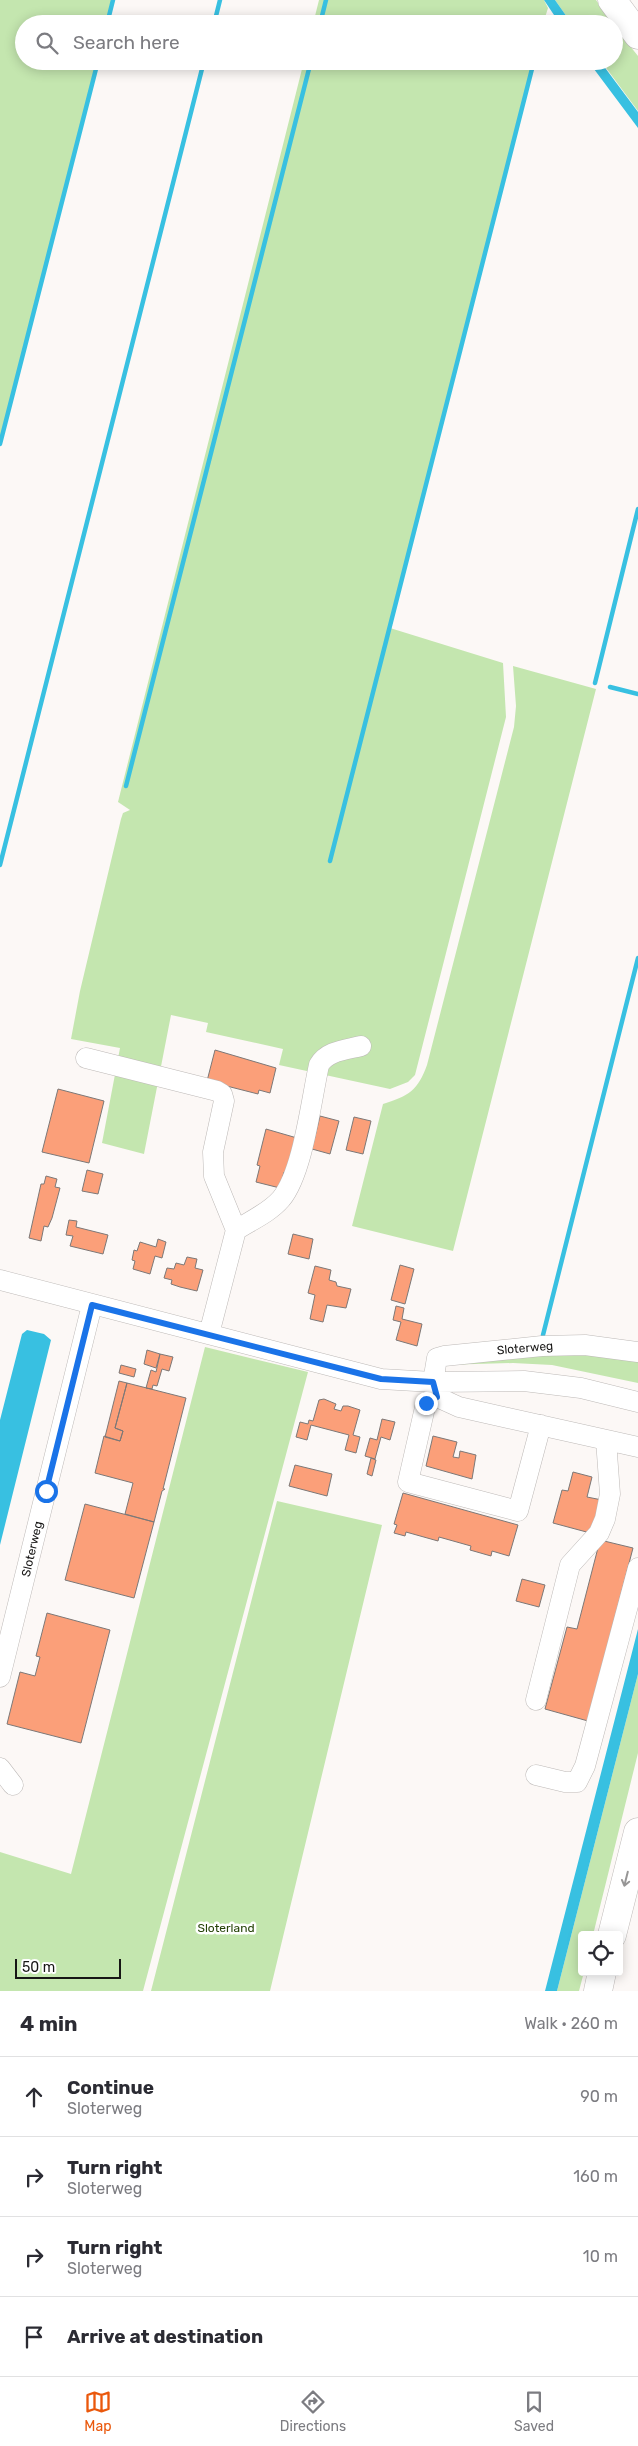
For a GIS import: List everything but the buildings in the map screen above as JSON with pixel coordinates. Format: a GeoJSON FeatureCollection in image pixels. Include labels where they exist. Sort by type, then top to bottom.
{"type":"FeatureCollection","features":[{"type":"Feature","properties":{"kind":"highway"},"geometry":{"type":"LineString","coordinates":[[612,0],[638,35]]}},
{"type":"Feature","properties":{"kind":"highway"},"geometry":{"type":"LineString","coordinates":[[613,1931],[638,1832]]}},
{"type":"Feature","properties":{"kind":"highway"},"geometry":{"type":"LineString","coordinates":[[598,1991],[601,1976]]}},
{"type":"Feature","properties":{"kind":"street"},"geometry":{"type":"LineString","coordinates":[[236,1230],[280,1200],[289,1186],[296,1168],[318,1065],[322,1059],[330,1054],[360,1046]]}},
{"type":"Feature","properties":{"kind":"street"},"geometry":{"type":"LineString","coordinates":[[86,1058],[217,1090],[222,1094],[224,1101],[213,1152],[214,1176],[236,1230],[209,1334]]}},
{"type":"Feature","properties":{"kind":"street"},"geometry":{"type":"LineString","coordinates":[[0,1280],[381,1379],[435,1390],[524,1381],[581,1388],[638,1402]]}},
{"type":"Feature","properties":{"kind":"street","name":"Sloterweg"},"geometry":{"type":"LineString","coordinates":[[0,1677],[92,1305]]}},
{"type":"Feature","properties":{"kind":"street","name":"Sloterweg"},"geometry":{"type":"LineString","coordinates":[[435,1390],[437,1358],[444,1356],[559,1345],[584,1345],[638,1352]]}},
{"type":"Feature","properties":{"kind":"street"},"geometry":{"type":"LineString","coordinates":[[435,1390],[459,1407],[638,1447]]}},
{"type":"Feature","properties":{"kind":"street"},"geometry":{"type":"LineString","coordinates":[[435,1390],[426,1403],[408,1482],[518,1511],[541,1426]]}},
{"type":"Feature","properties":{"kind":"street"},"geometry":{"type":"LineString","coordinates":[[536,1700],[570,1565],[599,1533],[605,1519],[610,1494],[606,1440]]}},
{"type":"Feature","properties":{"kind":"street"},"geometry":{"type":"LineString","coordinates":[[536,1775],[565,1782],[577,1782],[586,1766],[638,1568]]}},
{"type":"Feature","properties":{"kind":"street"},"geometry":{"type":"LineString","coordinates":[[0,1768],[13,1785]]}},
{"type":"Feature","properties":{"kind":"green space"},"geometry":{"type":"Polygon","coordinates":[[[0,0],[113,0],[109,15],[15,15],[15,70],[96,70],[0,444],[0,0]]]}},
{"type":"Feature","properties":{"kind":"green space"},"geometry":{"type":"Polygon","coordinates":[[[319,0],[544,0],[548,8],[546,15],[315,15],[319,0]]]}},
{"type":"Feature","properties":{"kind":"green space"},"geometry":{"type":"Polygon","coordinates":[[[555,0],[596,0],[607,15],[566,15],[555,0]]]}},
{"type":"Feature","properties":{"kind":"green space"},"geometry":{"type":"Polygon","coordinates":[[[623,37],[638,56],[638,111],[608,70],[623,70],[623,37]]]}},
{"type":"Feature","properties":{"kind":"green space"},"geometry":{"type":"Polygon","coordinates":[[[302,70],[532,70],[390,628],[503,663],[506,717],[415,1075],[408,1082],[390,1089],[279,1065],[283,1049],[206,1032],[208,1023],[171,1015],[144,1154],[102,1143],[120,1048],[71,1039],[80,991],[121,819],[123,813],[130,810],[118,802],[302,70]]]}},
{"type":"Feature","properties":{"kind":"green space"},"geometry":{"type":"Polygon","coordinates":[[[513,666],[596,689],[453,1251],[352,1226],[383,1104],[400,1098],[411,1091],[420,1081],[427,1065],[514,727],[516,706],[513,666]]]}},
{"type":"Feature","properties":{"kind":"green space"},"geometry":{"type":"Polygon","coordinates":[[[205,1347],[308,1372],[143,1991],[0,1991],[0,1852],[71,1874],[205,1347]]]}},
{"type":"Feature","properties":{"kind":"green space"},"geometry":{"type":"Polygon","coordinates":[[[549,1350],[638,1362],[638,1383],[552,1365],[513,1363],[441,1365],[549,1350]]]}},
{"type":"Feature","properties":{"kind":"green space","name":"Sloterland"},"geometry":{"type":"Polygon","coordinates":[[[277,1501],[382,1525],[270,1991],[151,1991],[277,1501]]]}},
{"type":"Feature","properties":{"kind":"green space"},"geometry":{"type":"Polygon","coordinates":[[[638,1674],[638,1753],[594,1931],[578,1931],[578,1976],[583,1976],[579,1991],[557,1991],[638,1674]]]}},
{"type":"Feature","properties":{"kind":"water"},"geometry":{"type":"Polygon","coordinates":[[[544,0],[555,0],[566,15],[554,15],[544,0]]]}},
{"type":"Feature","properties":{"kind":"water"},"geometry":{"type":"Polygon","coordinates":[[[595,70],[607,70],[638,112],[638,128],[595,70]]]}},
{"type":"Feature","properties":{"kind":"water"},"geometry":{"type":"Polygon","coordinates":[[[27,1330],[44,1334],[51,1340],[0,1545],[0,1420],[22,1334],[27,1330]]]}},
{"type":"Feature","properties":{"kind":"water"},"geometry":{"type":"Polygon","coordinates":[[[638,1629],[638,1674],[557,1991],[545,1991],[638,1629]]]}},
{"type":"Feature","properties":{"kind":"waterway"},"geometry":{"type":"LineString","coordinates":[[109,15],[113,0]]}},
{"type":"Feature","properties":{"kind":"waterway"},"geometry":{"type":"LineString","coordinates":[[216,15],[220,0]]}},
{"type":"Feature","properties":{"kind":"waterway"},"geometry":{"type":"LineString","coordinates":[[322,15],[326,0]]}},
{"type":"Feature","properties":{"kind":"waterway"},"geometry":{"type":"LineString","coordinates":[[0,444],[96,70]]}},
{"type":"Feature","properties":{"kind":"waterway"},"geometry":{"type":"LineString","coordinates":[[0,865],[202,70]]}},
{"type":"Feature","properties":{"kind":"waterway"},"geometry":{"type":"LineString","coordinates":[[126,786],[309,70]]}},
{"type":"Feature","properties":{"kind":"waterway"},"geometry":{"type":"LineString","coordinates":[[330,861],[532,70]]}},
{"type":"Feature","properties":{"kind":"waterway"},"geometry":{"type":"LineString","coordinates":[[595,683],[638,509]]}},
{"type":"Feature","properties":{"kind":"waterway"},"geometry":{"type":"LineString","coordinates":[[610,687],[638,694]]}},
{"type":"Feature","properties":{"kind":"waterway"},"geometry":{"type":"LineString","coordinates":[[543,1335],[638,958]]}},
{"type":"Feature","properties":{"kind":"route"},"geometry":{"type":"LineString","coordinates":[[46,1491],[92,1305],[381,1379],[433,1382],[437,1397],[426,1403]]}}]}
